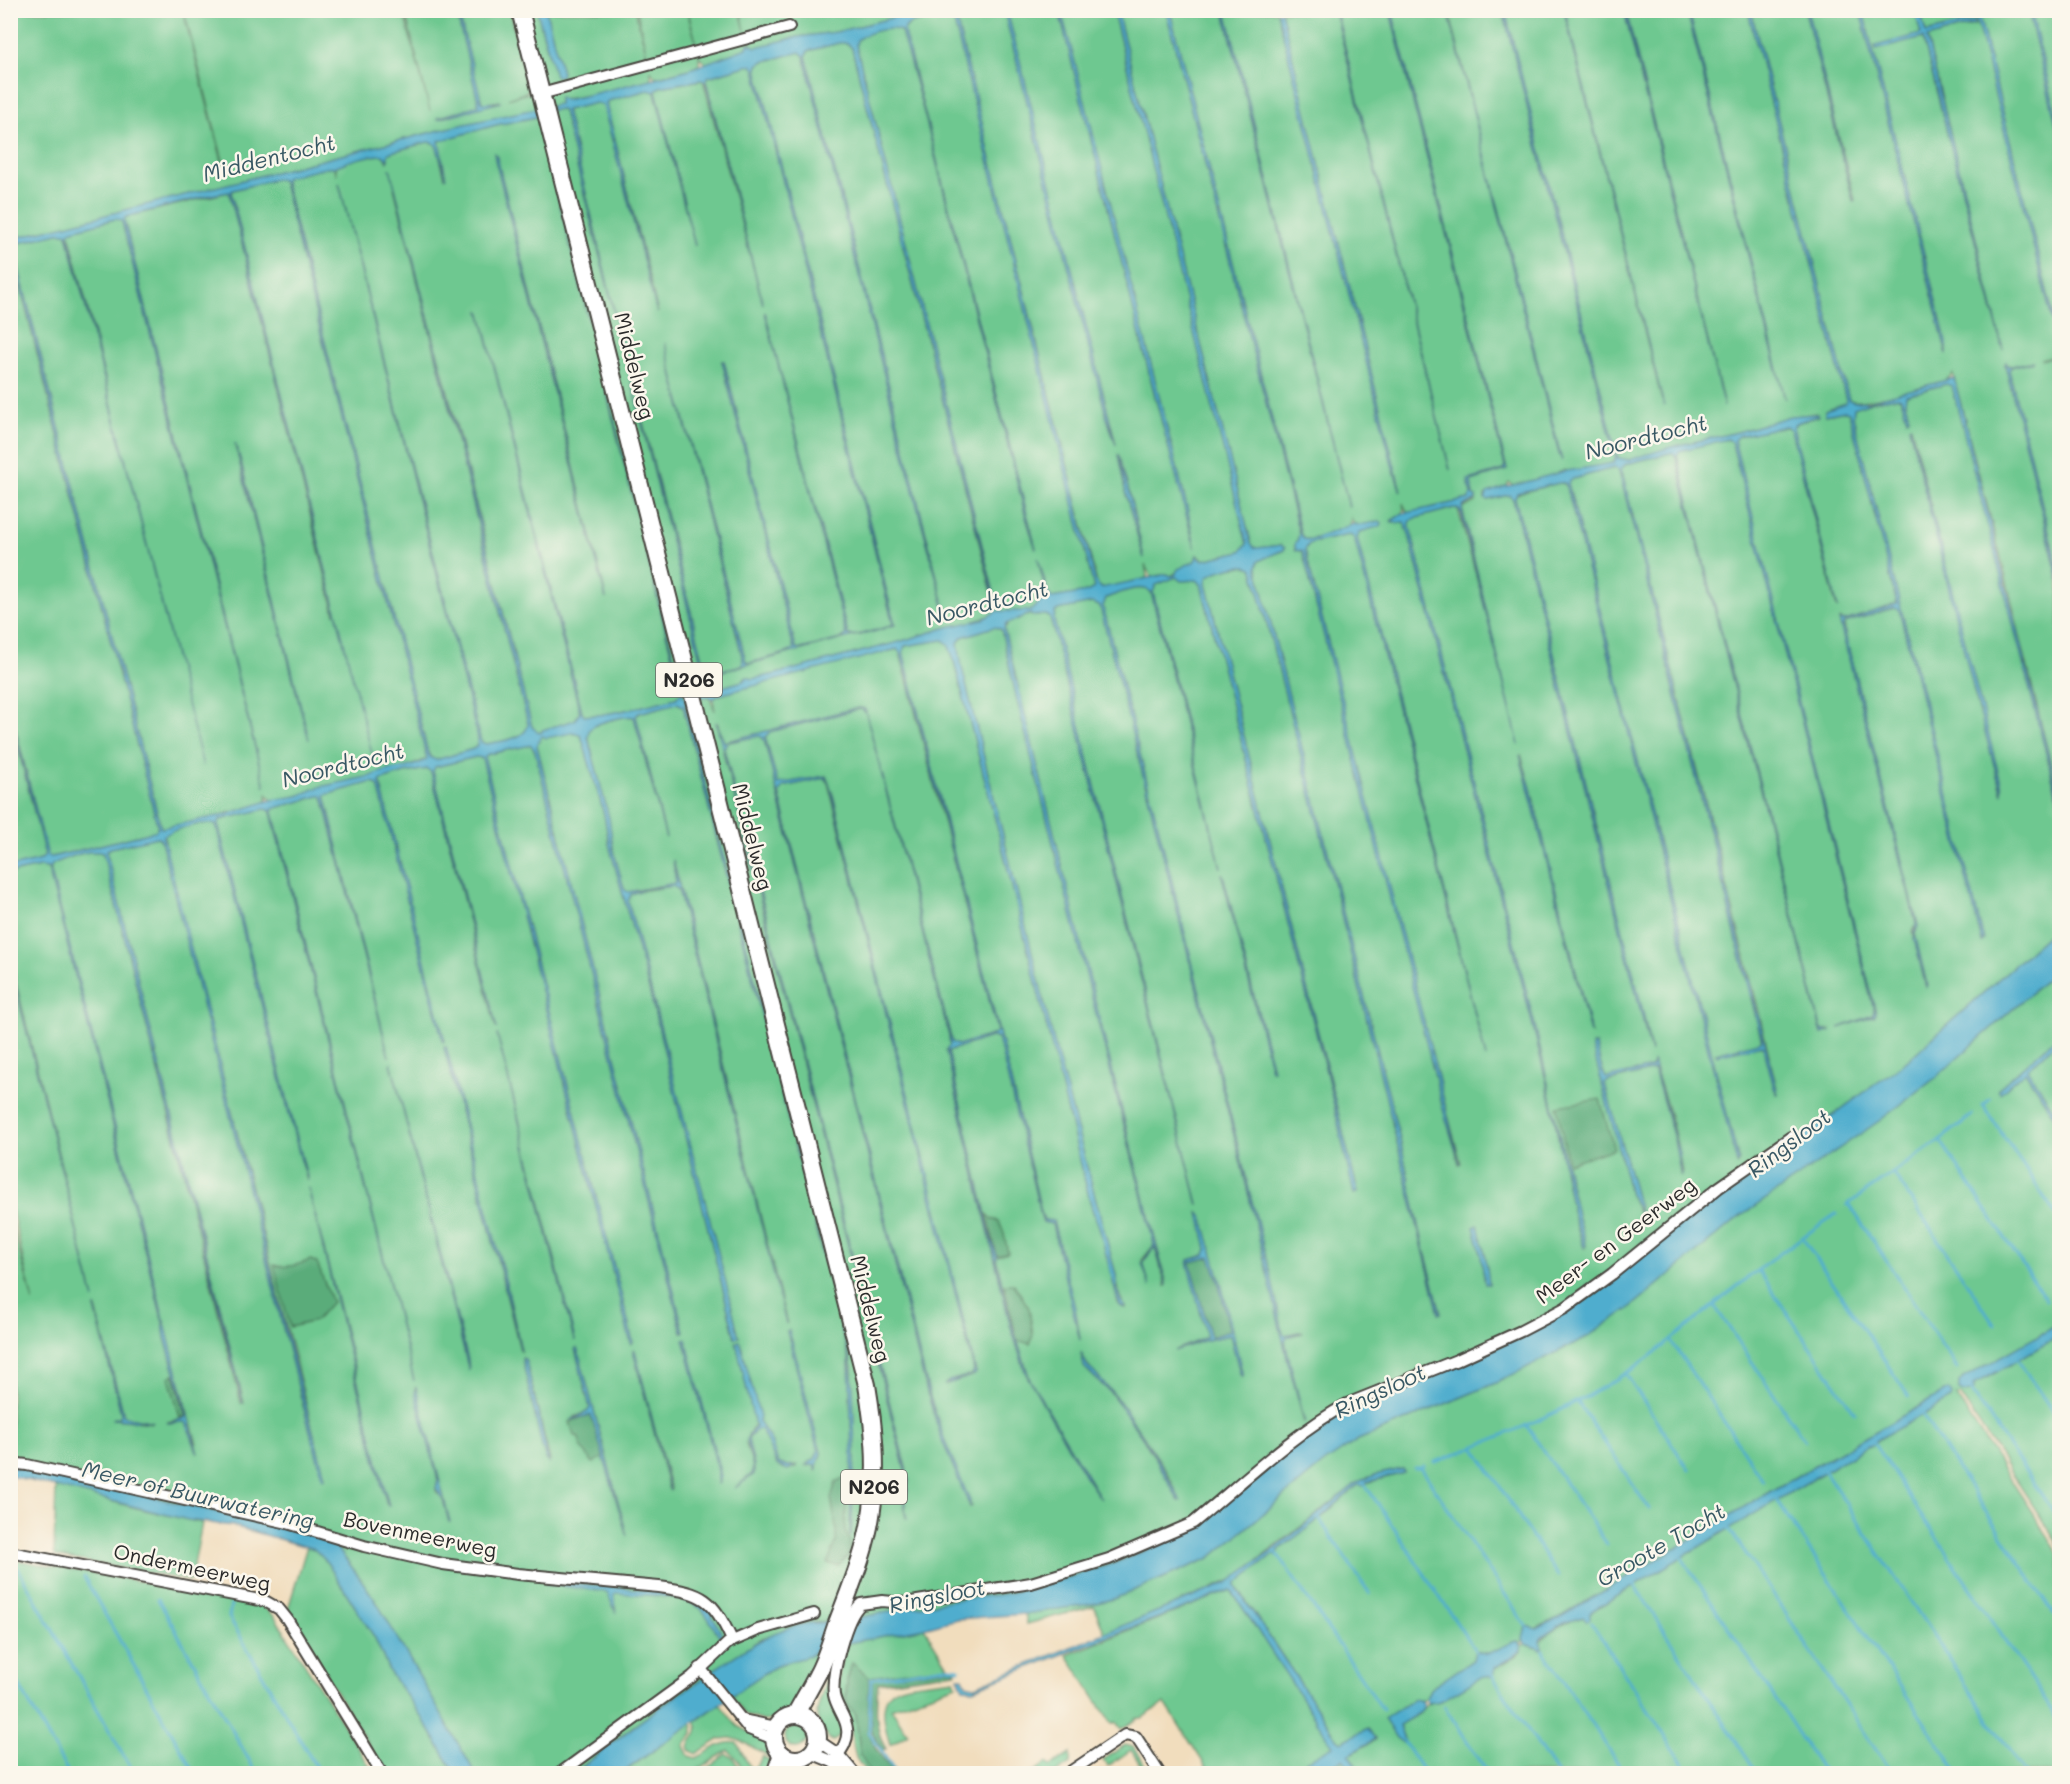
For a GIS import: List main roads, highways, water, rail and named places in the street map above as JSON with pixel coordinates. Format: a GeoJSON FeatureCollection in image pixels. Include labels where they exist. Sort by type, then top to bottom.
{"type":"FeatureCollection","features":[{"type":"Feature","properties":{"kind":"main road","name":"Middelweg"},"geometry":{"type":"LineString","coordinates":[[520,10],[867,1385],[873,1420],[875,1448],[872,1511],[845,1619],[835,1647],[818,1674],[803,1719]]}},
{"type":"Feature","properties":{"kind":"main road","name":"N206"},"geometry":{"type":"LineString","coordinates":[[789,1762],[777,1747],[775,1733],[788,1717],[803,1719]]}},
{"type":"Feature","properties":{"kind":"main road"},"geometry":{"type":"LineString","coordinates":[[775,1773],[789,1762],[802,1758],[814,1746],[815,1727],[803,1719]]}},
{"type":"Feature","properties":{"kind":"water"},"geometry":{"type":"Polygon","coordinates":[[[1505,10],[1618,458],[1629,460],[1790,416],[1817,414],[1818,416],[1796,423],[1793,427],[1838,609],[1791,430],[1786,426],[1738,436],[1734,440],[1876,1013],[1875,1016],[1839,1028],[1873,1015],[1874,1010],[1732,443],[1727,439],[1680,451],[1677,455],[1821,1028],[1823,1031],[1831,1031],[1822,1034],[1676,457],[1674,453],[1670,453],[1626,464],[1621,469],[1778,1094],[1774,1088],[1763,1045],[1717,1055],[1716,1053],[1762,1041],[1619,470],[1610,469],[1573,479],[1568,483],[1739,1162],[1737,1164],[1567,488],[1565,483],[1559,483],[1517,493],[1515,498],[1643,1012],[1651,1053],[1513,499],[1509,495],[1485,499],[1487,493],[1507,486],[1561,472],[1613,463],[1616,458],[1503,11],[1505,10]]]}},
{"type":"Feature","properties":{"kind":"water"},"geometry":{"type":"Polygon","coordinates":[[[456,11],[458,11],[482,103],[501,102],[438,119],[479,105],[456,11]]]}},
{"type":"Feature","properties":{"kind":"water"},"geometry":{"type":"Polygon","coordinates":[[[537,11],[546,11],[561,76],[555,76],[537,11]]]}},
{"type":"Feature","properties":{"kind":"water"},"geometry":{"type":"Polygon","coordinates":[[[919,11],[963,11],[956,14],[959,31],[1096,582],[1101,588],[1167,574],[1175,575],[1178,569],[1195,561],[1197,555],[1204,560],[1241,551],[1247,544],[1113,11],[1117,11],[1251,543],[1258,548],[1281,545],[1285,548],[1258,562],[1257,568],[1441,1313],[1439,1314],[1334,885],[1253,569],[1237,566],[1216,572],[1207,577],[1206,584],[1358,1193],[1354,1194],[1328,1079],[1201,584],[1197,580],[1181,581],[1176,577],[1156,585],[1153,592],[1221,868],[1151,592],[1135,589],[1122,592],[1106,598],[1103,606],[1272,1281],[1283,1333],[1285,1335],[1303,1332],[1287,1337],[1285,1342],[1305,1423],[1100,606],[1092,603],[1058,610],[1055,612],[1054,620],[1198,1205],[1050,617],[1030,614],[1006,624],[1004,629],[1167,1286],[1155,1247],[1143,1262],[1150,1287],[1142,1263],[1154,1245],[1152,1236],[1001,629],[994,627],[962,637],[958,643],[962,668],[1056,1050],[1116,1275],[1118,1292],[1126,1307],[1124,1308],[1120,1306],[1117,1298],[1099,1227],[1092,1209],[953,657],[948,644],[943,640],[905,646],[903,651],[1008,1068],[1041,1212],[1044,1220],[1053,1221],[1075,1308],[1080,1340],[1052,1224],[1043,1222],[1040,1212],[998,1038],[991,1037],[948,1051],[997,1256],[996,1260],[1012,1325],[1030,1380],[1101,1499],[1085,1476],[1026,1374],[1010,1324],[947,1055],[946,1050],[950,1045],[949,1036],[866,713],[862,709],[770,732],[765,737],[778,784],[826,776],[828,782],[825,778],[783,787],[779,793],[930,1397],[946,1444],[970,1501],[970,1507],[942,1440],[927,1392],[765,743],[759,736],[729,742],[725,745],[724,749],[909,1480],[905,1511],[907,1519],[904,1509],[908,1482],[716,722],[724,742],[852,709],[861,708],[865,709],[952,1042],[958,1045],[995,1034],[997,1031],[906,671],[901,654],[897,649],[719,695],[713,699],[709,696],[699,698],[698,694],[743,681],[747,677],[752,679],[776,674],[983,619],[997,611],[1030,611],[1047,597],[1038,558],[1048,593],[1052,598],[1087,592],[1094,588],[954,22],[951,16],[943,15],[909,24],[904,32],[1036,549],[901,31],[890,29],[872,32],[857,40],[856,45],[995,602],[852,48],[847,43],[839,43],[808,51],[806,56],[946,613],[804,56],[800,52],[762,62],[757,69],[895,625],[886,627],[893,624],[755,69],[752,65],[746,66],[708,77],[706,81],[763,304],[705,81],[660,87],[656,91],[695,246],[655,92],[648,90],[606,103],[657,313],[603,105],[596,103],[566,110],[619,331],[563,111],[559,109],[551,111],[550,106],[559,104],[559,97],[565,100],[690,69],[747,48],[748,43],[756,47],[798,37],[836,32],[919,11]]]}},
{"type":"Feature","properties":{"kind":"water"},"geometry":{"type":"Polygon","coordinates":[[[1004,11],[1007,11],[1018,53],[1116,445],[1106,415],[1004,11]]]}},
{"type":"Feature","properties":{"kind":"water"},"geometry":{"type":"Polygon","coordinates":[[[1059,11],[1061,11],[1074,58],[1187,507],[1195,548],[1154,392],[1059,11]]]}},
{"type":"Feature","properties":{"kind":"water"},"geometry":{"type":"Polygon","coordinates":[[[1166,11],[1170,11],[1301,535],[1304,539],[1311,540],[1353,524],[1380,521],[1382,523],[1381,526],[1360,532],[1357,538],[1486,1058],[1354,537],[1349,535],[1311,543],[1305,550],[1460,1164],[1444,1113],[1305,561],[1302,551],[1295,550],[1299,533],[1166,11]]]}},
{"type":"Feature","properties":{"kind":"water"},"geometry":{"type":"Polygon","coordinates":[[[1224,11],[1226,11],[1231,30],[1349,507],[1224,11]]]}},
{"type":"Feature","properties":{"kind":"water"},"geometry":{"type":"Polygon","coordinates":[[[1277,11],[1281,11],[1401,492],[1393,468],[1277,11]]]}},
{"type":"Feature","properties":{"kind":"water"},"geometry":{"type":"Polygon","coordinates":[[[1335,11],[1336,11],[1450,470],[1335,11]]]}},
{"type":"Feature","properties":{"kind":"water"},"geometry":{"type":"Polygon","coordinates":[[[1390,11],[1392,11],[1507,470],[1471,481],[1473,496],[1476,500],[1463,506],[1462,509],[1519,745],[1461,513],[1454,508],[1413,519],[1409,523],[1536,1030],[1577,1215],[1586,1245],[1584,1247],[1573,1215],[1552,1105],[1535,1034],[1409,534],[1404,522],[1392,523],[1391,521],[1402,514],[1469,499],[1471,494],[1468,480],[1503,470],[1505,466],[1390,11]]]}},
{"type":"Feature","properties":{"kind":"water"},"geometry":{"type":"Polygon","coordinates":[[[1448,11],[1518,283],[1562,461],[1559,454],[1448,11]]]}},
{"type":"Feature","properties":{"kind":"water"},"geometry":{"type":"Polygon","coordinates":[[[1564,11],[1565,11],[1664,406],[1564,11]]]}},
{"type":"Feature","properties":{"kind":"water"},"geometry":{"type":"Polygon","coordinates":[[[1624,11],[1626,11],[1724,407],[1624,11]]]}},
{"type":"Feature","properties":{"kind":"water"},"geometry":{"type":"Polygon","coordinates":[[[1687,11],[1689,11],[1785,399],[1771,347],[1687,11]]]}},
{"type":"Feature","properties":{"kind":"water"},"geometry":{"type":"Polygon","coordinates":[[[1748,11],[1751,11],[1849,400],[1869,401],[1954,378],[2059,797],[2059,804],[1952,386],[1946,384],[1906,395],[1905,402],[1909,417],[1907,419],[1901,398],[1898,397],[1873,401],[1854,408],[1853,416],[1984,940],[1982,942],[1900,613],[1894,608],[1844,623],[1843,627],[1916,917],[1918,926],[1915,934],[1926,987],[1914,939],[1916,923],[1839,620],[1845,621],[1897,604],[1849,412],[1825,415],[1825,410],[1845,403],[1846,400],[1748,11]]]}},
{"type":"Feature","properties":{"kind":"water"},"geometry":{"type":"Polygon","coordinates":[[[1805,11],[1807,11],[1812,28],[1854,202],[1805,11]]]}},
{"type":"Feature","properties":{"kind":"water"},"geometry":{"type":"Polygon","coordinates":[[[1860,11],[1863,11],[1947,345],[1947,354],[1860,11]]]}},
{"type":"Feature","properties":{"kind":"water"},"geometry":{"type":"Polygon","coordinates":[[[1915,11],[1920,11],[1926,33],[1974,21],[1975,24],[1927,38],[2003,350],[1923,38],[1876,50],[1875,46],[1921,34],[1915,11]]]}},
{"type":"Feature","properties":{"kind":"water"},"geometry":{"type":"Polygon","coordinates":[[[1974,11],[1978,11],[2059,340],[2057,340],[1974,11]]]}},
{"type":"Feature","properties":{"kind":"water"},"geometry":{"type":"Polygon","coordinates":[[[2030,19],[2033,19],[2059,126],[2059,135],[2030,19]]]}},
{"type":"Feature","properties":{"kind":"water"},"geometry":{"type":"Polygon","coordinates":[[[534,109],[537,109],[538,113],[536,117],[496,125],[439,141],[446,178],[437,147],[434,143],[428,142],[391,152],[388,154],[388,161],[383,155],[371,156],[285,179],[428,753],[436,760],[473,749],[478,739],[339,183],[481,742],[486,744],[518,737],[528,724],[390,168],[532,727],[540,733],[542,730],[575,720],[580,712],[480,310],[582,712],[584,715],[591,716],[615,712],[676,698],[681,693],[545,144],[850,1358],[855,1456],[851,1537],[852,1451],[849,1359],[683,706],[677,703],[639,713],[636,716],[666,838],[634,717],[600,723],[590,729],[588,737],[624,889],[628,892],[676,883],[673,860],[786,1324],[678,889],[673,886],[646,889],[631,894],[628,901],[725,1279],[739,1337],[735,1338],[649,989],[581,735],[572,733],[546,738],[543,736],[537,746],[684,1332],[682,1332],[535,751],[531,745],[489,754],[485,756],[485,760],[629,1325],[633,1343],[631,1344],[482,758],[476,757],[435,767],[433,771],[497,1029],[431,772],[427,769],[404,773],[380,782],[445,1041],[443,1042],[378,785],[372,782],[325,795],[389,1057],[324,800],[322,796],[319,796],[272,809],[414,1381],[271,812],[265,809],[220,820],[218,824],[308,1181],[216,825],[189,826],[163,836],[291,1351],[323,1469],[325,1478],[323,1479],[161,840],[157,837],[111,848],[107,850],[107,855],[243,1404],[103,853],[78,854],[53,864],[50,868],[198,1454],[186,1422],[167,1423],[186,1418],[187,1415],[165,1337],[48,868],[40,867],[11,873],[11,867],[41,860],[45,855],[10,710],[48,856],[52,857],[145,834],[158,828],[11,247],[11,239],[456,126],[534,109]],[[276,179],[231,192],[372,754],[229,192],[126,217],[124,220],[265,787],[122,222],[115,219],[73,230],[69,232],[69,237],[203,766],[67,234],[58,233],[13,246],[161,828],[228,814],[271,800],[298,796],[319,787],[372,776],[421,763],[427,759],[282,180],[276,179]]]}},
{"type":"Feature","properties":{"kind":"water"},"geometry":{"type":"Polygon","coordinates":[[[494,153],[496,154],[606,599],[495,159],[494,153]]]}},
{"type":"Feature","properties":{"kind":"water"},"geometry":{"type":"Polygon","coordinates":[[[765,312],[848,635],[857,635],[715,673],[704,672],[621,339],[706,671],[720,671],[742,665],[743,660],[665,343],[746,662],[750,663],[787,653],[794,649],[722,361],[724,361],[796,648],[801,649],[841,639],[846,635],[765,312]]]}},
{"type":"Feature","properties":{"kind":"water"},"geometry":{"type":"Polygon","coordinates":[[[2033,361],[2011,367],[2009,370],[2059,573],[2059,581],[2005,364],[2006,362],[2008,366],[2012,366],[2033,361]]]}},
{"type":"Feature","properties":{"kind":"water"},"geometry":{"type":"Polygon","coordinates":[[[1910,426],[2002,787],[2002,794],[1975,695],[1910,426]]]}},
{"type":"Feature","properties":{"kind":"water"},"geometry":{"type":"Polygon","coordinates":[[[235,443],[241,462],[309,740],[298,699],[235,443]]]}},
{"type":"Feature","properties":{"kind":"water"},"geometry":{"type":"Polygon","coordinates":[[[1118,454],[1128,488],[1144,558],[1126,495],[1118,454]]]}},
{"type":"Feature","properties":{"kind":"water"},"geometry":{"type":"Polygon","coordinates":[[[1520,755],[1530,785],[1591,1033],[1590,1033],[1520,755]]]}},
{"type":"Feature","properties":{"kind":"water"},"geometry":{"type":"Polygon","coordinates":[[[830,786],[976,1373],[974,1375],[944,1385],[949,1381],[972,1375],[974,1370],[830,786]]]}},
{"type":"Feature","properties":{"kind":"water"},"geometry":{"type":"Polygon","coordinates":[[[1223,875],[1273,1070],[1271,1070],[1223,875]]]}},
{"type":"Feature","properties":{"kind":"water"},"geometry":{"type":"Polygon","coordinates":[[[2059,925],[2059,968],[1934,1079],[1879,1121],[1734,1221],[1631,1307],[1587,1337],[1498,1382],[1358,1440],[1324,1463],[1210,1558],[1116,1598],[1097,1603],[1025,1614],[957,1619],[924,1628],[817,1649],[810,1656],[780,1664],[766,1672],[622,1773],[574,1774],[636,1725],[715,1669],[757,1642],[785,1629],[1041,1586],[1115,1563],[1192,1531],[1298,1442],[1334,1416],[1522,1336],[1592,1296],[1710,1199],[1836,1113],[1907,1061],[2059,925]]]}},
{"type":"Feature","properties":{"kind":"water"},"geometry":{"type":"Polygon","coordinates":[[[10,962],[94,1300],[11,969],[10,962]]]}},
{"type":"Feature","properties":{"kind":"water"},"geometry":{"type":"Polygon","coordinates":[[[497,1034],[575,1340],[574,1340],[497,1034]]]}},
{"type":"Feature","properties":{"kind":"water"},"geometry":{"type":"Polygon","coordinates":[[[2059,1035],[2059,1041],[2027,1069],[2059,1118],[2059,1124],[2025,1071],[2000,1093],[1998,1089],[2059,1035]]]}},
{"type":"Feature","properties":{"kind":"water"},"geometry":{"type":"Polygon","coordinates":[[[1592,1045],[1596,1045],[1606,1078],[1652,1068],[1653,1061],[1679,1153],[1681,1177],[1674,1139],[1654,1070],[1608,1081],[1605,1084],[1641,1215],[1630,1194],[1592,1045]]]}},
{"type":"Feature","properties":{"kind":"water"},"geometry":{"type":"Polygon","coordinates":[[[446,1046],[508,1291],[521,1351],[444,1047],[446,1046]]]}},
{"type":"Feature","properties":{"kind":"water"},"geometry":{"type":"Polygon","coordinates":[[[391,1062],[468,1360],[469,1371],[391,1062]]]}},
{"type":"Feature","properties":{"kind":"water"},"geometry":{"type":"Polygon","coordinates":[[[308,1187],[389,1506],[383,1490],[308,1187]]]}},
{"type":"Feature","properties":{"kind":"water"},"geometry":{"type":"Polygon","coordinates":[[[1199,1213],[1202,1215],[1221,1283],[1243,1376],[1241,1376],[1230,1335],[1174,1351],[1207,1337],[1188,1266],[1189,1260],[1205,1255],[1207,1249],[1199,1213]],[[1210,1257],[1191,1262],[1211,1337],[1230,1331],[1210,1257]]]}},
{"type":"Feature","properties":{"kind":"water"},"geometry":{"type":"Polygon","coordinates":[[[1478,1225],[1489,1284],[1485,1284],[1474,1227],[1478,1225]]]}},
{"type":"Feature","properties":{"kind":"water"},"geometry":{"type":"Polygon","coordinates":[[[95,1307],[124,1416],[154,1422],[112,1419],[120,1417],[121,1413],[95,1307]]]}},
{"type":"Feature","properties":{"kind":"water"},"geometry":{"type":"Polygon","coordinates":[[[2059,1324],[2059,1336],[1974,1385],[1974,1390],[1966,1393],[1959,1390],[1959,1383],[1963,1378],[2059,1324]]]}},
{"type":"Feature","properties":{"kind":"water"},"geometry":{"type":"Polygon","coordinates":[[[789,1330],[821,1453],[817,1471],[814,1465],[806,1465],[815,1459],[818,1451],[787,1331],[789,1330]]]}},
{"type":"Feature","properties":{"kind":"water"},"geometry":{"type":"Polygon","coordinates":[[[684,1339],[686,1339],[721,1476],[718,1485],[718,1471],[684,1339]]]}},
{"type":"Feature","properties":{"kind":"water"},"geometry":{"type":"Polygon","coordinates":[[[740,1341],[760,1417],[759,1421],[771,1441],[778,1463],[785,1466],[797,1466],[787,1470],[777,1465],[761,1429],[757,1429],[748,1439],[754,1466],[754,1474],[735,1488],[752,1474],[753,1467],[746,1440],[755,1426],[736,1342],[740,1341]]]}},
{"type":"Feature","properties":{"kind":"water"},"geometry":{"type":"Polygon","coordinates":[[[575,1348],[578,1350],[627,1536],[591,1415],[571,1420],[590,1408],[575,1348]]]}},
{"type":"Feature","properties":{"kind":"water"},"geometry":{"type":"Polygon","coordinates":[[[633,1350],[635,1350],[670,1491],[633,1350]]]}},
{"type":"Feature","properties":{"kind":"water"},"geometry":{"type":"Polygon","coordinates":[[[1081,1352],[1087,1365],[1125,1409],[1161,1464],[1181,1501],[1150,1449],[1112,1394],[1084,1367],[1081,1352]]]}},
{"type":"Feature","properties":{"kind":"water"},"geometry":{"type":"Polygon","coordinates":[[[522,1358],[525,1359],[528,1369],[549,1462],[542,1446],[522,1358]]]}},
{"type":"Feature","properties":{"kind":"water"},"geometry":{"type":"Polygon","coordinates":[[[416,1387],[450,1522],[443,1499],[436,1489],[438,1480],[415,1393],[416,1387]]]}},
{"type":"Feature","properties":{"kind":"water"},"geometry":{"type":"Polygon","coordinates":[[[1948,1390],[1952,1394],[1951,1399],[1877,1440],[1874,1444],[1590,1612],[1590,1619],[1587,1621],[1583,1617],[1566,1622],[1542,1637],[1540,1641],[1543,1650],[1525,1644],[1523,1638],[1526,1626],[1537,1629],[1562,1616],[1771,1491],[1948,1390]]]}},
{"type":"Feature","properties":{"kind":"water"},"geometry":{"type":"Polygon","coordinates":[[[10,1467],[30,1469],[331,1540],[377,1603],[475,1773],[455,1773],[423,1719],[390,1673],[375,1638],[326,1561],[314,1549],[233,1526],[188,1520],[11,1476],[10,1467]]]}},
{"type":"Feature","properties":{"kind":"water"},"geometry":{"type":"Polygon","coordinates":[[[1403,1469],[1404,1473],[1367,1482],[1364,1486],[1358,1485],[1280,1549],[1276,1555],[1272,1555],[1236,1584],[1338,1740],[1342,1742],[1368,1728],[1375,1739],[1349,1755],[1361,1773],[1353,1773],[1343,1759],[1318,1773],[1286,1773],[1333,1746],[1231,1590],[973,1689],[963,1688],[958,1677],[963,1677],[966,1684],[975,1686],[1227,1583],[1275,1549],[1358,1482],[1375,1475],[1403,1469]]]}},
{"type":"Feature","properties":{"kind":"water"},"geometry":{"type":"Polygon","coordinates":[[[547,1581],[657,1591],[696,1599],[710,1612],[723,1636],[720,1637],[701,1609],[684,1600],[616,1593],[614,1595],[616,1613],[607,1592],[546,1584],[547,1581]]]}},
{"type":"Feature","properties":{"kind":"water"},"geometry":{"type":"Polygon","coordinates":[[[1518,1641],[1521,1651],[1495,1668],[1493,1677],[1483,1676],[1441,1701],[1428,1703],[1426,1699],[1430,1689],[1473,1660],[1475,1650],[1481,1653],[1491,1652],[1518,1641]]]}},
{"type":"Feature","properties":{"kind":"water"},"geometry":{"type":"Polygon","coordinates":[[[1414,1699],[1422,1701],[1424,1705],[1421,1712],[1399,1725],[1406,1745],[1396,1738],[1384,1719],[1414,1699]]]}},
{"type":"Feature","properties":{"kind":"waterway"},"geometry":{"type":"LineString","coordinates":[[1983,1106],[1990,1099]]}},
{"type":"Feature","properties":{"kind":"waterway"},"geometry":{"type":"LineString","coordinates":[[1983,1105],[2060,1221]]}},
{"type":"Feature","properties":{"kind":"waterway"},"geometry":{"type":"LineString","coordinates":[[1847,1205],[1972,1115]]}},
{"type":"Feature","properties":{"kind":"waterway"},"geometry":{"type":"LineString","coordinates":[[1940,1140],[2046,1300]]}},
{"type":"Feature","properties":{"kind":"waterway"},"geometry":{"type":"LineString","coordinates":[[1894,1174],[1995,1325]]}},
{"type":"Feature","properties":{"kind":"waterway"},"geometry":{"type":"LineString","coordinates":[[1849,1204],[1957,1368]]}},
{"type":"Feature","properties":{"kind":"waterway"},"geometry":{"type":"LineString","coordinates":[[1435,1462],[1557,1412],[1625,1374],[1660,1349],[1759,1269],[1836,1214]]}},
{"type":"Feature","properties":{"kind":"waterway"},"geometry":{"type":"LineString","coordinates":[[1802,1237],[1909,1397]]}},
{"type":"Feature","properties":{"kind":"waterway"},"geometry":{"type":"LineString","coordinates":[[1758,1270],[1855,1413]]}},
{"type":"Feature","properties":{"kind":"waterway"},"geometry":{"type":"LineString","coordinates":[[1714,1305],[1805,1441]]}},
{"type":"Feature","properties":{"kind":"waterway"},"geometry":{"type":"LineString","coordinates":[[1671,1341],[1763,1481]]}},
{"type":"Feature","properties":{"kind":"waterway"},"geometry":{"type":"LineString","coordinates":[[2017,1359],[2060,1422]]}},
{"type":"Feature","properties":{"kind":"waterway"},"geometry":{"type":"LineString","coordinates":[[1626,1374],[1689,1470]]}},
{"type":"Feature","properties":{"kind":"waterway"},"geometry":{"type":"LineString","coordinates":[[1972,1392],[2060,1522]]}},
{"type":"Feature","properties":{"kind":"waterway"},"geometry":{"type":"LineString","coordinates":[[1577,1401],[1649,1509]]}},
{"type":"Feature","properties":{"kind":"waterway"},"geometry":{"type":"LineString","coordinates":[[1923,1416],[2060,1623]]}},
{"type":"Feature","properties":{"kind":"waterway"},"geometry":{"type":"LineString","coordinates":[[1526,1425],[1607,1544]]}},
{"type":"Feature","properties":{"kind":"waterway"},"geometry":{"type":"LineString","coordinates":[[1874,1444],[2060,1723]]}},
{"type":"Feature","properties":{"kind":"waterway"},"geometry":{"type":"LineString","coordinates":[[1474,1447],[1558,1576]]}},
{"type":"Feature","properties":{"kind":"waterway"},"geometry":{"type":"LineString","coordinates":[[1414,1468],[1424,1466]]}},
{"type":"Feature","properties":{"kind":"waterway"},"geometry":{"type":"LineString","coordinates":[[1421,1468],[1526,1626]]}},
{"type":"Feature","properties":{"kind":"waterway"},"geometry":{"type":"LineString","coordinates":[[1824,1470],[2025,1774]]}},
{"type":"Feature","properties":{"kind":"waterway"},"geometry":{"type":"LineString","coordinates":[[1364,1483],[1476,1652]]}},
{"type":"Feature","properties":{"kind":"waterway"},"geometry":{"type":"LineString","coordinates":[[1775,1498],[1959,1774]]}},
{"type":"Feature","properties":{"kind":"waterway"},"geometry":{"type":"LineString","coordinates":[[1318,1517],[1370,1594]]}},
{"type":"Feature","properties":{"kind":"waterway","name":"Groote Tocht"},"geometry":{"type":"LineString","coordinates":[[1729,1528],[1892,1774]]}},
{"type":"Feature","properties":{"kind":"waterway"},"geometry":{"type":"LineString","coordinates":[[1276,1552],[1383,1710]]}},
{"type":"Feature","properties":{"kind":"waterway","name":"Groote Tocht"},"geometry":{"type":"LineString","coordinates":[[1680,1555],[1825,1774]]}},
{"type":"Feature","properties":{"kind":"waterway"},"geometry":{"type":"LineString","coordinates":[[16,1565],[134,1774]]}},
{"type":"Feature","properties":{"kind":"waterway"},"geometry":{"type":"LineString","coordinates":[[84,1577],[195,1774]]}},
{"type":"Feature","properties":{"kind":"waterway","name":"Groote Tocht"},"geometry":{"type":"LineString","coordinates":[[1634,1585],[1758,1774]]}},
{"type":"Feature","properties":{"kind":"waterway"},"geometry":{"type":"LineString","coordinates":[[158,1599],[257,1774]]}},
{"type":"Feature","properties":{"kind":"waterway"},"geometry":{"type":"LineString","coordinates":[[231,1605],[229,1617],[320,1774]]}},
{"type":"Feature","properties":{"kind":"waterway"},"geometry":{"type":"LineString","coordinates":[[1591,1623],[1690,1774]]}},
{"type":"Feature","properties":{"kind":"waterway"},"geometry":{"type":"LineString","coordinates":[[1543,1650],[1625,1774]]}},
{"type":"Feature","properties":{"kind":"waterway"},"geometry":{"type":"LineString","coordinates":[[896,1774],[869,1732],[871,1679],[945,1667],[959,1669]]}},
{"type":"Feature","properties":{"kind":"waterway"},"geometry":{"type":"LineString","coordinates":[[10,1669],[69,1774]]}},
{"type":"Feature","properties":{"kind":"waterway"},"geometry":{"type":"LineString","coordinates":[[1492,1675],[1557,1774]]}},
{"type":"Feature","properties":{"kind":"waterway"},"geometry":{"type":"LineString","coordinates":[[1444,1706],[1489,1774]]}},
{"type":"Feature","properties":{"kind":"waterway"},"geometry":{"type":"LineString","coordinates":[[1404,1742],[1425,1774]]}},
{"type":"Feature","properties":{"kind":"water label","name":"Middentocht"},"geometry":{"type":"Point","coordinates":[269,158]}},
{"type":"Feature","properties":{"kind":"water label","name":"Noordtocht"},"geometry":{"type":"Point","coordinates":[1646,437]}},
{"type":"Feature","properties":{"kind":"water label","name":"Noordtocht"},"geometry":{"type":"Point","coordinates":[987,603]}},
{"type":"Feature","properties":{"kind":"water label","name":"Noordtocht"},"geometry":{"type":"Point","coordinates":[343,765]}},
{"type":"Feature","properties":{"kind":"water label","name":"Ringsloot"},"geometry":{"type":"Point","coordinates":[1789,1143]}},
{"type":"Feature","properties":{"kind":"water label","name":"Ringsloot"},"geometry":{"type":"Point","coordinates":[1380,1391]}},
{"type":"Feature","properties":{"kind":"water label","name":"Meer of Buurwatering"},"geometry":{"type":"Point","coordinates":[198,1495]}},
{"type":"Feature","properties":{"kind":"water label","name":"Ringsloot"},"geometry":{"type":"Point","coordinates":[937,1596]}}]}
